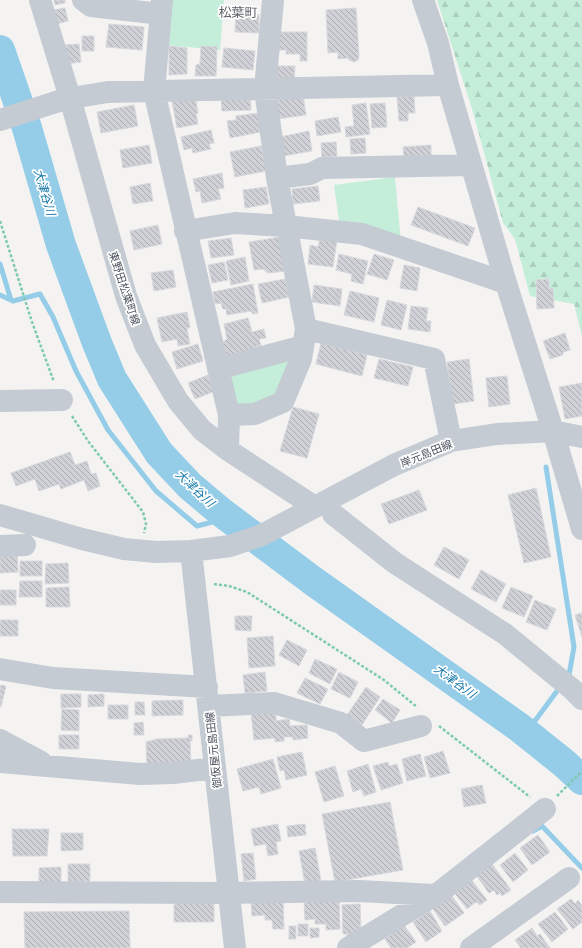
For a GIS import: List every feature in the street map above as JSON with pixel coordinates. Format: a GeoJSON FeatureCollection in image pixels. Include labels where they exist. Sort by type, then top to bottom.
{"type":"FeatureCollection","features":[{"type":"Feature","properties":{"kind":"street","name":"東野田松葉町線"},"geometry":{"type":"LineString","coordinates":[[40,0],[67,99],[126,296],[145,345],[178,401],[202,430],[228,450],[317,511],[505,634],[572,689],[582,700]]}},
{"type":"Feature","properties":{"kind":"street"},"geometry":{"type":"LineString","coordinates":[[83,0],[91,6],[161,7],[154,91],[185,231],[229,415],[228,450]]}},
{"type":"Feature","properties":{"kind":"street"},"geometry":{"type":"LineString","coordinates":[[229,415],[256,414],[283,402],[301,359],[305,338],[277,178],[264,89],[273,0]]}},
{"type":"Feature","properties":{"kind":"street"},"geometry":{"type":"LineString","coordinates":[[424,0],[438,43],[448,85],[506,283],[553,431],[582,529]]}},
{"type":"Feature","properties":{"kind":"street"},"geometry":{"type":"LineString","coordinates":[[0,120],[67,99],[108,92],[448,85]]}},
{"type":"Feature","properties":{"kind":"street"},"geometry":{"type":"LineString","coordinates":[[277,178],[310,174],[322,168],[471,165]]}},
{"type":"Feature","properties":{"kind":"street"},"geometry":{"type":"LineString","coordinates":[[185,231],[235,223],[285,226],[362,234],[506,283]]}},
{"type":"Feature","properties":{"kind":"street"},"geometry":{"type":"LineString","coordinates":[[218,369],[305,338],[434,358],[451,441]]}},
{"type":"Feature","properties":{"kind":"street"},"geometry":{"type":"LineString","coordinates":[[0,401],[62,400]]}},
{"type":"Feature","properties":{"kind":"street","name":"岸元島田線"},"geometry":{"type":"LineString","coordinates":[[0,515],[82,539],[124,549],[156,552],[191,551],[230,546],[262,535],[317,511],[394,465],[451,441],[497,434],[553,431],[582,437]]}},
{"type":"Feature","properties":{"kind":"street"},"geometry":{"type":"LineString","coordinates":[[0,546],[26,545]]}},
{"type":"Feature","properties":{"kind":"street","name":"御仮屋元島田線"},"geometry":{"type":"LineString","coordinates":[[191,551],[235,948]]}},
{"type":"Feature","properties":{"kind":"street"},"geometry":{"type":"LineString","coordinates":[[0,669],[54,678],[208,697],[274,703],[341,722],[364,741],[425,719]]}},
{"type":"Feature","properties":{"kind":"street"},"geometry":{"type":"LineString","coordinates":[[0,740],[47,766]]}},
{"type":"Feature","properties":{"kind":"street"},"geometry":{"type":"LineString","coordinates":[[0,762],[140,774],[215,768]]}},
{"type":"Feature","properties":{"kind":"street"},"geometry":{"type":"LineString","coordinates":[[348,948],[435,895],[545,809]]}},
{"type":"Feature","properties":{"kind":"street"},"geometry":{"type":"LineString","coordinates":[[471,948],[569,878]]}},
{"type":"Feature","properties":{"kind":"street"},"geometry":{"type":"LineString","coordinates":[[0,892],[359,891],[435,895]]}},
{"type":"Feature","properties":{"kind":"path"},"geometry":{"type":"LineString","coordinates":[[214,584],[229,586],[247,592],[384,680],[425,719],[545,809],[582,771]]}},
{"type":"Feature","properties":{"kind":"green space"},"geometry":{"type":"Polygon","coordinates":[[[170,0],[224,0],[220,50],[165,45],[170,0]]]}},
{"type":"Feature","properties":{"kind":"green space"},"geometry":{"type":"Polygon","coordinates":[[[437,0],[582,0],[582,336],[574,304],[530,296],[515,239],[503,223],[473,112],[437,0]]]}},
{"type":"Feature","properties":{"kind":"green space"},"geometry":{"type":"Polygon","coordinates":[[[395,177],[401,243],[340,227],[334,185],[395,177]]]}},
{"type":"Feature","properties":{"kind":"green space"},"geometry":{"type":"Polygon","coordinates":[[[287,355],[289,363],[277,397],[240,410],[226,375],[287,355]]]}},
{"type":"Feature","properties":{"kind":"building"},"geometry":{"type":"Polygon","coordinates":[[[54,0],[65,0],[65,3],[55,5],[54,0]]]}},
{"type":"Feature","properties":{"kind":"building"},"geometry":{"type":"Polygon","coordinates":[[[65,8],[68,21],[56,24],[53,10],[65,8]]]}},
{"type":"Feature","properties":{"kind":"building"},"geometry":{"type":"Polygon","coordinates":[[[356,8],[358,60],[354,62],[347,58],[338,59],[338,52],[328,53],[326,10],[356,8]]]}},
{"type":"Feature","properties":{"kind":"building"},"geometry":{"type":"Polygon","coordinates":[[[236,14],[259,15],[259,33],[235,32],[236,14]]]}},
{"type":"Feature","properties":{"kind":"building"},"geometry":{"type":"Polygon","coordinates":[[[109,24],[144,27],[142,50],[106,47],[109,24]]]}},
{"type":"Feature","properties":{"kind":"building"},"geometry":{"type":"Polygon","coordinates":[[[274,32],[307,32],[307,61],[300,61],[300,54],[286,54],[286,50],[274,50],[274,32]]]}},
{"type":"Feature","properties":{"kind":"building"},"geometry":{"type":"Polygon","coordinates":[[[82,36],[94,36],[94,51],[82,51],[82,36]]]}},
{"type":"Feature","properties":{"kind":"building"},"geometry":{"type":"Polygon","coordinates":[[[79,44],[81,62],[66,64],[65,45],[79,44]]]}},
{"type":"Feature","properties":{"kind":"building"},"geometry":{"type":"Polygon","coordinates":[[[169,46],[187,48],[187,74],[169,75],[169,46]]]}},
{"type":"Feature","properties":{"kind":"building"},"geometry":{"type":"Polygon","coordinates":[[[201,46],[217,47],[216,76],[195,76],[196,65],[200,64],[201,46]]]}},
{"type":"Feature","properties":{"kind":"building"},"geometry":{"type":"Polygon","coordinates":[[[224,48],[255,51],[253,70],[222,67],[224,48]]]}},
{"type":"Feature","properties":{"kind":"building"},"geometry":{"type":"Polygon","coordinates":[[[272,66],[295,66],[294,80],[271,80],[272,66]]]}},
{"type":"Feature","properties":{"kind":"building"},"geometry":{"type":"Polygon","coordinates":[[[303,95],[306,115],[277,119],[274,100],[303,95]]]}},
{"type":"Feature","properties":{"kind":"building"},"geometry":{"type":"Polygon","coordinates":[[[195,96],[198,124],[177,128],[172,101],[195,96]]]}},
{"type":"Feature","properties":{"kind":"building"},"geometry":{"type":"Polygon","coordinates":[[[414,96],[415,113],[408,113],[408,121],[399,121],[397,97],[414,96]]]}},
{"type":"Feature","properties":{"kind":"building"},"geometry":{"type":"Polygon","coordinates":[[[250,97],[251,110],[222,111],[221,98],[250,97]]]}},
{"type":"Feature","properties":{"kind":"building"},"geometry":{"type":"Polygon","coordinates":[[[366,103],[370,134],[346,137],[345,127],[354,126],[352,105],[366,103]]]}},
{"type":"Feature","properties":{"kind":"building"},"geometry":{"type":"Polygon","coordinates":[[[385,103],[387,127],[372,128],[370,104],[385,103]]]}},
{"type":"Feature","properties":{"kind":"building"},"geometry":{"type":"Polygon","coordinates":[[[134,105],[138,126],[101,133],[97,112],[134,105]]]}},
{"type":"Feature","properties":{"kind":"building"},"geometry":{"type":"Polygon","coordinates":[[[258,113],[261,132],[230,138],[227,121],[236,120],[236,116],[258,113]]]}},
{"type":"Feature","properties":{"kind":"building"},"geometry":{"type":"Polygon","coordinates":[[[338,117],[341,132],[317,136],[315,121],[338,117]]]}},
{"type":"Feature","properties":{"kind":"building"},"geometry":{"type":"Polygon","coordinates":[[[211,130],[214,143],[209,144],[211,149],[193,153],[192,148],[184,150],[181,137],[211,130]]]}},
{"type":"Feature","properties":{"kind":"building"},"geometry":{"type":"Polygon","coordinates":[[[309,131],[312,151],[283,156],[280,137],[309,131]]]}},
{"type":"Feature","properties":{"kind":"building"},"geometry":{"type":"Polygon","coordinates":[[[365,138],[366,153],[351,154],[350,139],[365,138]]]}},
{"type":"Feature","properties":{"kind":"building"},"geometry":{"type":"Polygon","coordinates":[[[336,142],[337,156],[322,157],[321,143],[336,142]]]}},
{"type":"Feature","properties":{"kind":"building"},"geometry":{"type":"Polygon","coordinates":[[[149,145],[152,163],[123,168],[120,150],[149,145]]]}},
{"type":"Feature","properties":{"kind":"building"},"geometry":{"type":"Polygon","coordinates":[[[431,145],[431,160],[404,161],[403,147],[431,145]]]}},
{"type":"Feature","properties":{"kind":"building"},"geometry":{"type":"Polygon","coordinates":[[[261,146],[266,171],[235,177],[230,152],[261,146]]]}},
{"type":"Feature","properties":{"kind":"building"},"geometry":{"type":"Polygon","coordinates":[[[222,173],[224,188],[218,189],[221,199],[202,203],[200,191],[196,192],[193,179],[222,173]]]}},
{"type":"Feature","properties":{"kind":"building"},"geometry":{"type":"Polygon","coordinates":[[[150,183],[153,201],[133,204],[130,187],[150,183]]]}},
{"type":"Feature","properties":{"kind":"building"},"geometry":{"type":"Polygon","coordinates":[[[318,186],[320,201],[293,204],[292,189],[318,186]]]}},
{"type":"Feature","properties":{"kind":"building"},"geometry":{"type":"Polygon","coordinates":[[[266,187],[269,204],[245,208],[243,190],[266,187]]]}},
{"type":"Feature","properties":{"kind":"building"},"geometry":{"type":"Polygon","coordinates":[[[418,207],[475,228],[468,246],[411,225],[418,207]]]}},
{"type":"Feature","properties":{"kind":"building"},"geometry":{"type":"Polygon","coordinates":[[[158,225],[162,244],[134,250],[130,231],[158,225]]]}},
{"type":"Feature","properties":{"kind":"building"},"geometry":{"type":"Polygon","coordinates":[[[280,237],[286,271],[268,273],[263,269],[254,270],[249,242],[280,237]]]}},
{"type":"Feature","properties":{"kind":"building"},"geometry":{"type":"Polygon","coordinates":[[[231,238],[234,255],[211,258],[208,241],[231,238]]]}},
{"type":"Feature","properties":{"kind":"building"},"geometry":{"type":"Polygon","coordinates":[[[320,238],[337,240],[333,267],[308,264],[310,245],[318,247],[320,238]]]}},
{"type":"Feature","properties":{"kind":"building"},"geometry":{"type":"Polygon","coordinates":[[[339,254],[368,261],[363,284],[351,281],[352,274],[336,270],[339,254]]]}},
{"type":"Feature","properties":{"kind":"building"},"geometry":{"type":"Polygon","coordinates":[[[374,254],[394,260],[387,280],[367,274],[374,254]]]}},
{"type":"Feature","properties":{"kind":"building"},"geometry":{"type":"Polygon","coordinates":[[[245,257],[249,281],[231,285],[226,261],[245,257]]]}},
{"type":"Feature","properties":{"kind":"building"},"geometry":{"type":"Polygon","coordinates":[[[224,262],[228,280],[212,283],[208,265],[224,262]]]}},
{"type":"Feature","properties":{"kind":"building"},"geometry":{"type":"Polygon","coordinates":[[[404,265],[420,268],[417,291],[400,288],[404,265]]]}},
{"type":"Feature","properties":{"kind":"building"},"geometry":{"type":"Polygon","coordinates":[[[173,270],[176,287],[154,291],[151,273],[173,270]]]}},
{"type":"Feature","properties":{"kind":"building"},"geometry":{"type":"Polygon","coordinates":[[[285,279],[289,297],[262,303],[258,284],[285,279]]]}},
{"type":"Feature","properties":{"kind":"building"},"geometry":{"type":"Polygon","coordinates":[[[549,279],[549,289],[553,288],[554,308],[537,309],[536,280],[549,279]]]}},
{"type":"Feature","properties":{"kind":"building"},"geometry":{"type":"Polygon","coordinates":[[[253,284],[258,313],[253,314],[251,311],[227,315],[226,309],[223,309],[221,303],[215,304],[213,292],[253,284]]]}},
{"type":"Feature","properties":{"kind":"building"},"geometry":{"type":"Polygon","coordinates":[[[314,285],[342,289],[340,306],[312,302],[314,285]]]}},
{"type":"Feature","properties":{"kind":"building"},"geometry":{"type":"Polygon","coordinates":[[[350,291],[379,298],[374,322],[344,315],[350,291]]]}},
{"type":"Feature","properties":{"kind":"building"},"geometry":{"type":"Polygon","coordinates":[[[387,300],[407,305],[401,330],[381,325],[387,300]]]}},
{"type":"Feature","properties":{"kind":"building"},"geometry":{"type":"Polygon","coordinates":[[[411,306],[428,308],[426,321],[431,321],[430,332],[408,329],[411,306]]]}},
{"type":"Feature","properties":{"kind":"building"},"geometry":{"type":"Polygon","coordinates":[[[187,312],[190,327],[187,329],[190,344],[178,346],[177,339],[162,342],[157,318],[187,312]]]}},
{"type":"Feature","properties":{"kind":"building"},"geometry":{"type":"Polygon","coordinates":[[[248,318],[252,332],[264,329],[266,338],[259,339],[261,346],[255,347],[256,351],[227,358],[223,342],[227,339],[224,324],[248,318]]]}},
{"type":"Feature","properties":{"kind":"building"},"geometry":{"type":"Polygon","coordinates":[[[565,333],[570,350],[563,352],[563,355],[550,359],[543,341],[565,333]]]}},
{"type":"Feature","properties":{"kind":"building"},"geometry":{"type":"Polygon","coordinates":[[[321,343],[367,355],[362,376],[316,364],[321,343]]]}},
{"type":"Feature","properties":{"kind":"building"},"geometry":{"type":"Polygon","coordinates":[[[198,344],[203,361],[177,369],[172,352],[198,344]]]}},
{"type":"Feature","properties":{"kind":"building"},"geometry":{"type":"Polygon","coordinates":[[[379,359],[413,367],[408,386],[374,378],[379,359]]]}},
{"type":"Feature","properties":{"kind":"building"},"geometry":{"type":"Polygon","coordinates":[[[469,359],[474,401],[453,404],[447,362],[469,359]]]}},
{"type":"Feature","properties":{"kind":"building"},"geometry":{"type":"Polygon","coordinates":[[[208,375],[215,391],[195,399],[188,383],[208,375]]]}},
{"type":"Feature","properties":{"kind":"building"},"geometry":{"type":"Polygon","coordinates":[[[507,376],[510,404],[489,407],[486,378],[507,376]]]}},
{"type":"Feature","properties":{"kind":"building"},"geometry":{"type":"Polygon","coordinates":[[[582,383],[582,416],[565,419],[559,387],[582,383]]]}},
{"type":"Feature","properties":{"kind":"building"},"geometry":{"type":"Polygon","coordinates":[[[293,407],[319,414],[307,458],[280,451],[293,407]]]}},
{"type":"Feature","properties":{"kind":"building"},"geometry":{"type":"Polygon","coordinates":[[[70,452],[75,465],[87,461],[91,474],[96,473],[100,486],[88,491],[84,480],[61,489],[59,484],[39,491],[35,479],[16,486],[11,473],[70,452]]]}},
{"type":"Feature","properties":{"kind":"building"},"geometry":{"type":"Polygon","coordinates":[[[536,488],[551,557],[524,563],[508,495],[536,488]]]}},
{"type":"Feature","properties":{"kind":"building"},"geometry":{"type":"Polygon","coordinates":[[[419,490],[427,510],[389,524],[381,504],[419,490]]]}},
{"type":"Feature","properties":{"kind":"building"},"geometry":{"type":"Polygon","coordinates":[[[444,547],[469,560],[459,579],[434,565],[444,547]]]}},
{"type":"Feature","properties":{"kind":"building"},"geometry":{"type":"Polygon","coordinates":[[[0,553],[17,553],[18,572],[0,573],[0,553]]]}},
{"type":"Feature","properties":{"kind":"building"},"geometry":{"type":"Polygon","coordinates":[[[20,561],[42,561],[42,576],[20,576],[20,561]]]}},
{"type":"Feature","properties":{"kind":"building"},"geometry":{"type":"Polygon","coordinates":[[[68,563],[69,583],[45,584],[46,564],[68,563]]]}},
{"type":"Feature","properties":{"kind":"building"},"geometry":{"type":"Polygon","coordinates":[[[481,570],[506,584],[496,602],[471,589],[481,570]]]}},
{"type":"Feature","properties":{"kind":"building"},"geometry":{"type":"Polygon","coordinates":[[[20,581],[42,581],[42,597],[19,597],[20,581]]]}},
{"type":"Feature","properties":{"kind":"building"},"geometry":{"type":"Polygon","coordinates":[[[69,587],[70,607],[46,607],[46,588],[69,587]]]}},
{"type":"Feature","properties":{"kind":"building"},"geometry":{"type":"Polygon","coordinates":[[[511,587],[533,596],[524,617],[502,608],[511,587]]]}},
{"type":"Feature","properties":{"kind":"building"},"geometry":{"type":"Polygon","coordinates":[[[0,590],[16,590],[16,605],[0,605],[0,590]]]}},
{"type":"Feature","properties":{"kind":"building"},"geometry":{"type":"Polygon","coordinates":[[[535,600],[556,609],[547,630],[526,622],[535,600]]]}},
{"type":"Feature","properties":{"kind":"building"},"geometry":{"type":"Polygon","coordinates":[[[582,613],[582,637],[575,615],[582,613]]]}},
{"type":"Feature","properties":{"kind":"building"},"geometry":{"type":"Polygon","coordinates":[[[235,616],[252,616],[251,631],[235,630],[235,616]]]}},
{"type":"Feature","properties":{"kind":"building"},"geometry":{"type":"Polygon","coordinates":[[[0,620],[18,620],[18,636],[0,636],[0,620]]]}},
{"type":"Feature","properties":{"kind":"building"},"geometry":{"type":"Polygon","coordinates":[[[273,636],[275,666],[249,668],[247,638],[273,636]]]}},
{"type":"Feature","properties":{"kind":"building"},"geometry":{"type":"Polygon","coordinates":[[[287,640],[307,650],[299,666],[279,655],[287,640]]]}},
{"type":"Feature","properties":{"kind":"building"},"geometry":{"type":"Polygon","coordinates":[[[315,659],[337,669],[330,684],[309,673],[315,659]]]}},
{"type":"Feature","properties":{"kind":"building"},"geometry":{"type":"Polygon","coordinates":[[[265,672],[267,691],[245,693],[243,675],[265,672]]]}},
{"type":"Feature","properties":{"kind":"building"},"geometry":{"type":"Polygon","coordinates":[[[339,672],[358,682],[350,698],[331,689],[339,672]]]}},
{"type":"Feature","properties":{"kind":"building"},"geometry":{"type":"Polygon","coordinates":[[[305,678],[328,689],[320,704],[297,693],[305,678]]]}},
{"type":"Feature","properties":{"kind":"building"},"geometry":{"type":"Polygon","coordinates":[[[0,685],[6,686],[1,707],[0,707],[0,685]]]}},
{"type":"Feature","properties":{"kind":"building"},"geometry":{"type":"Polygon","coordinates":[[[366,687],[380,697],[360,728],[345,718],[366,687]]]}},
{"type":"Feature","properties":{"kind":"building"},"geometry":{"type":"Polygon","coordinates":[[[61,694],[81,694],[81,707],[61,708],[61,694]]]}},
{"type":"Feature","properties":{"kind":"building"},"geometry":{"type":"Polygon","coordinates":[[[104,694],[104,706],[88,707],[88,695],[104,694]]]}},
{"type":"Feature","properties":{"kind":"building"},"geometry":{"type":"Polygon","coordinates":[[[383,699],[400,710],[392,723],[375,710],[383,699]]]}},
{"type":"Feature","properties":{"kind":"building"},"geometry":{"type":"Polygon","coordinates":[[[183,700],[183,715],[152,716],[152,701],[183,700]]]}},
{"type":"Feature","properties":{"kind":"building"},"geometry":{"type":"Polygon","coordinates":[[[135,702],[144,702],[145,715],[135,715],[135,702]]]}},
{"type":"Feature","properties":{"kind":"building"},"geometry":{"type":"Polygon","coordinates":[[[108,705],[128,705],[128,719],[108,719],[108,705]]]}},
{"type":"Feature","properties":{"kind":"building"},"geometry":{"type":"Polygon","coordinates":[[[62,709],[79,710],[79,731],[61,730],[62,709]]]}},
{"type":"Feature","properties":{"kind":"building"},"geometry":{"type":"Polygon","coordinates":[[[251,712],[276,713],[276,721],[289,719],[290,726],[307,725],[308,738],[293,740],[293,737],[284,737],[284,741],[275,742],[275,738],[254,740],[251,712]]]}},
{"type":"Feature","properties":{"kind":"building"},"geometry":{"type":"Polygon","coordinates":[[[143,722],[144,735],[134,735],[134,723],[143,722]]]}},
{"type":"Feature","properties":{"kind":"building"},"geometry":{"type":"Polygon","coordinates":[[[59,735],[79,735],[79,749],[59,749],[59,735]]]}},
{"type":"Feature","properties":{"kind":"building"},"geometry":{"type":"Polygon","coordinates":[[[188,735],[192,735],[192,741],[190,741],[191,765],[147,767],[146,742],[157,739],[188,738],[188,735]]]}},
{"type":"Feature","properties":{"kind":"building"},"geometry":{"type":"Polygon","coordinates":[[[443,751],[450,773],[430,778],[424,757],[443,751]]]}},
{"type":"Feature","properties":{"kind":"building"},"geometry":{"type":"Polygon","coordinates":[[[302,752],[307,775],[286,780],[284,770],[280,771],[277,757],[302,752]]]}},
{"type":"Feature","properties":{"kind":"building"},"geometry":{"type":"Polygon","coordinates":[[[420,754],[426,776],[407,781],[402,759],[420,754]]]}},
{"type":"Feature","properties":{"kind":"building"},"geometry":{"type":"Polygon","coordinates":[[[273,759],[281,788],[261,794],[259,787],[243,791],[237,769],[273,759]]]}},
{"type":"Feature","properties":{"kind":"building"},"geometry":{"type":"Polygon","coordinates":[[[388,762],[389,766],[397,764],[403,783],[381,790],[373,766],[388,762]]]}},
{"type":"Feature","properties":{"kind":"building"},"geometry":{"type":"Polygon","coordinates":[[[368,764],[376,792],[364,796],[361,789],[353,792],[347,771],[368,764]]]}},
{"type":"Feature","properties":{"kind":"building"},"geometry":{"type":"Polygon","coordinates":[[[335,766],[344,796],[324,802],[315,772],[335,766]]]}},
{"type":"Feature","properties":{"kind":"building"},"geometry":{"type":"Polygon","coordinates":[[[482,785],[486,803],[464,807],[461,789],[482,785]]]}},
{"type":"Feature","properties":{"kind":"building"},"geometry":{"type":"Polygon","coordinates":[[[390,802],[403,870],[335,882],[322,814],[390,802]]]}},
{"type":"Feature","properties":{"kind":"building"},"geometry":{"type":"Polygon","coordinates":[[[278,824],[281,841],[276,842],[278,854],[268,856],[266,844],[254,846],[251,829],[278,824]]]}},
{"type":"Feature","properties":{"kind":"building"},"geometry":{"type":"Polygon","coordinates":[[[305,824],[306,835],[288,837],[287,826],[305,824]]]}},
{"type":"Feature","properties":{"kind":"building"},"geometry":{"type":"Polygon","coordinates":[[[12,829],[49,829],[47,856],[13,856],[12,829]]]}},
{"type":"Feature","properties":{"kind":"building"},"geometry":{"type":"Polygon","coordinates":[[[61,833],[83,833],[83,850],[61,851],[61,833]]]}},
{"type":"Feature","properties":{"kind":"building"},"geometry":{"type":"Polygon","coordinates":[[[538,835],[550,852],[532,865],[520,848],[538,835]]]}},
{"type":"Feature","properties":{"kind":"building"},"geometry":{"type":"Polygon","coordinates":[[[315,848],[321,881],[305,884],[299,851],[315,848]]]}},
{"type":"Feature","properties":{"kind":"building"},"geometry":{"type":"Polygon","coordinates":[[[253,853],[256,879],[244,881],[241,854],[253,853]]]}},
{"type":"Feature","properties":{"kind":"building"},"geometry":{"type":"Polygon","coordinates":[[[515,853],[528,870],[513,882],[500,865],[515,853]]]}},
{"type":"Feature","properties":{"kind":"building"},"geometry":{"type":"Polygon","coordinates":[[[68,864],[90,864],[90,881],[68,882],[68,864]]]}},
{"type":"Feature","properties":{"kind":"building"},"geometry":{"type":"Polygon","coordinates":[[[492,864],[511,890],[502,896],[500,893],[497,895],[494,890],[489,893],[476,875],[492,864]]]}},
{"type":"Feature","properties":{"kind":"building"},"geometry":{"type":"Polygon","coordinates":[[[61,867],[61,885],[39,885],[39,868],[61,867]]]}},
{"type":"Feature","properties":{"kind":"building"},"geometry":{"type":"Polygon","coordinates":[[[470,878],[487,900],[480,905],[476,902],[467,909],[453,891],[470,878]]]}},
{"type":"Feature","properties":{"kind":"building"},"geometry":{"type":"Polygon","coordinates":[[[450,893],[464,913],[445,926],[431,906],[450,893]]]}},
{"type":"Feature","properties":{"kind":"building"},"geometry":{"type":"Polygon","coordinates":[[[339,899],[340,929],[326,930],[326,924],[315,924],[315,919],[305,920],[304,900],[339,899]]]}},
{"type":"Feature","properties":{"kind":"building"},"geometry":{"type":"Polygon","coordinates":[[[571,899],[575,904],[578,900],[582,906],[582,922],[573,929],[557,909],[571,899]]]}},
{"type":"Feature","properties":{"kind":"building"},"geometry":{"type":"Polygon","coordinates":[[[214,900],[214,922],[174,922],[174,904],[214,900]]]}},
{"type":"Feature","properties":{"kind":"building"},"geometry":{"type":"Polygon","coordinates":[[[283,901],[284,929],[273,929],[272,920],[265,920],[265,915],[252,916],[251,902],[283,901]]]}},
{"type":"Feature","properties":{"kind":"building"},"geometry":{"type":"Polygon","coordinates":[[[360,904],[361,934],[347,937],[347,934],[343,934],[342,905],[360,904]]]}},
{"type":"Feature","properties":{"kind":"building"},"geometry":{"type":"Polygon","coordinates":[[[129,911],[130,948],[25,948],[24,912],[129,911]]]}},
{"type":"Feature","properties":{"kind":"building"},"geometry":{"type":"Polygon","coordinates":[[[430,911],[442,931],[426,942],[413,922],[430,911]]]}},
{"type":"Feature","properties":{"kind":"building"},"geometry":{"type":"Polygon","coordinates":[[[555,912],[568,929],[552,942],[538,924],[555,912]]]}},
{"type":"Feature","properties":{"kind":"building"},"geometry":{"type":"Polygon","coordinates":[[[298,924],[308,924],[308,936],[298,936],[298,924]]]}},
{"type":"Feature","properties":{"kind":"building"},"geometry":{"type":"Polygon","coordinates":[[[404,925],[416,942],[407,948],[391,948],[385,939],[404,925]]]}},
{"type":"Feature","properties":{"kind":"building"},"geometry":{"type":"Polygon","coordinates":[[[289,926],[296,926],[296,939],[289,939],[289,926]]]}},
{"type":"Feature","properties":{"kind":"building"},"geometry":{"type":"Polygon","coordinates":[[[310,928],[319,928],[319,937],[310,938],[310,928]]]}},
{"type":"Feature","properties":{"kind":"building"},"geometry":{"type":"Polygon","coordinates":[[[532,928],[537,936],[540,934],[550,948],[521,948],[515,940],[532,928]]]}},
{"type":"Feature","properties":{"kind":"waterway","name":"大津谷川"},"geometry":{"type":"LineString","coordinates":[[0,50],[27,128],[61,245],[97,343],[112,379],[159,453],[190,486],[221,512],[313,581],[520,728],[565,764],[582,780]]}},
{"type":"Feature","properties":{"kind":"waterway"},"geometry":{"type":"LineString","coordinates":[[0,264],[11,300]]}},
{"type":"Feature","properties":{"kind":"waterway"},"geometry":{"type":"LineString","coordinates":[[0,295],[13,301],[40,294],[53,317],[76,371],[108,430],[156,491],[197,526],[228,518]]}},
{"type":"Feature","properties":{"kind":"waterway"},"geometry":{"type":"LineString","coordinates":[[546,467],[574,647],[569,675],[566,678]]}},
{"type":"Feature","properties":{"kind":"waterway"},"geometry":{"type":"LineString","coordinates":[[526,733],[560,687]]}},
{"type":"Feature","properties":{"kind":"waterway"},"geometry":{"type":"LineString","coordinates":[[533,831],[542,826],[582,868]]}},
{"type":"Feature","properties":{"kind":"district","name":"松葉町"},"geometry":{"type":"Point","coordinates":[238,12]}}]}
